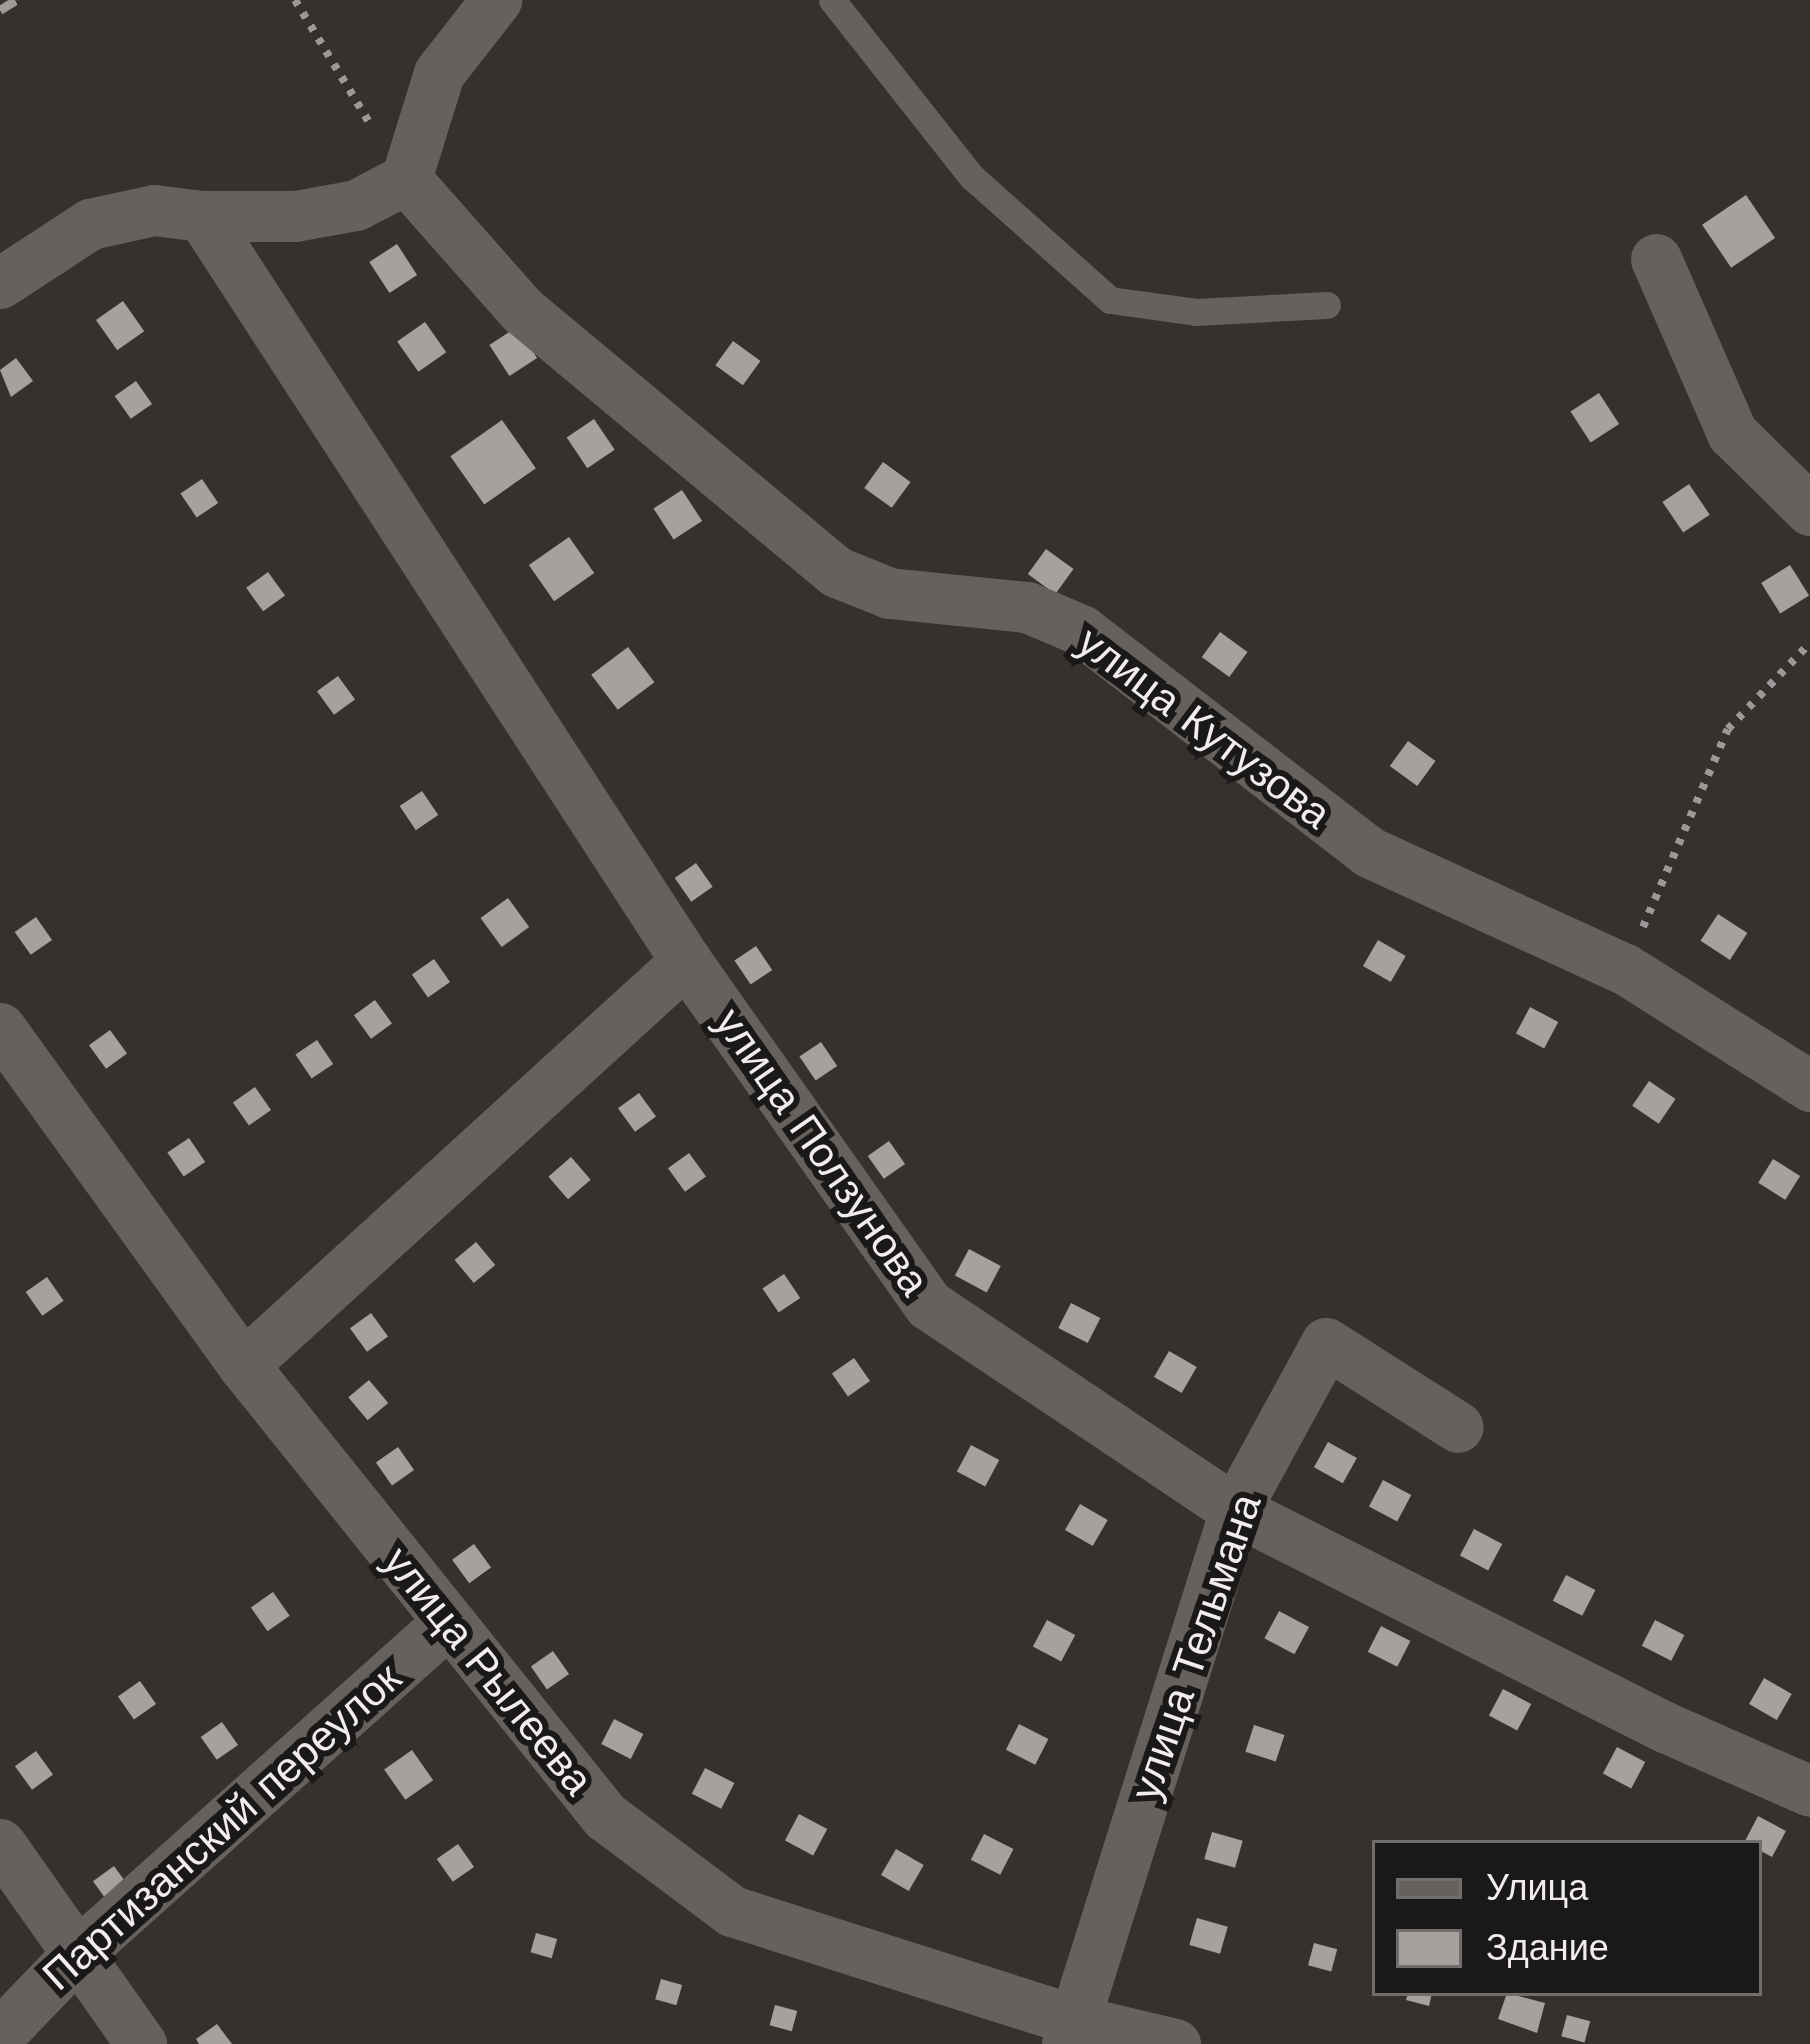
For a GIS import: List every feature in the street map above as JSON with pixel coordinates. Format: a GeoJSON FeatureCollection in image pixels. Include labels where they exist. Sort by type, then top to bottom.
{"type":"FeatureCollection","features":[{"type":"Feature","properties":{"kind":"street"},"geometry":{"type":"LineString","coordinates":[[0,283],[90,224],[154,210],[202,216],[295,216],[356,205],[406,179],[440,73],[496,0]]}},
{"type":"Feature","properties":{"kind":"street","name":"улица Кутузова"},"geometry":{"type":"LineString","coordinates":[[406,179],[522,310],[837,572],[889,593],[1027,607],[1081,630],[1369,852],[1625,969],[1810,1087]]}},
{"type":"Feature","properties":{"kind":"street","name":"улица Ползунова"},"geometry":{"type":"LineString","coordinates":[[202,216],[686,961],[929,1305],[1235,1510],[1665,1727],[1810,1791]]}},
{"type":"Feature","properties":{"kind":"street"},"geometry":{"type":"LineString","coordinates":[[1656,259],[1732,433],[1810,510]]}},
{"type":"Feature","properties":{"kind":"street"},"geometry":{"type":"LineString","coordinates":[[243,1365],[686,961]]}},
{"type":"Feature","properties":{"kind":"street","name":"улица Рылеева"},"geometry":{"type":"LineString","coordinates":[[0,1028],[243,1365],[605,1816],[732,1911],[1070,2032],[1175,2044]]}},
{"type":"Feature","properties":{"kind":"street","name":"улица Тельмана"},"geometry":{"type":"LineString","coordinates":[[1070,2032],[1235,1510],[1325,1343],[1459,1426]]}},
{"type":"Feature","properties":{"kind":"street","name":"Партизанский переулок"},"geometry":{"type":"LineString","coordinates":[[0,2034],[79,1952],[447,1623]]}},
{"type":"Feature","properties":{"kind":"street"},"geometry":{"type":"LineString","coordinates":[[0,1844],[141,2044]]}},
{"type":"Feature","properties":{"kind":"lane"},"geometry":{"type":"LineString","coordinates":[[832,0],[972,177],[1110,300],[1196,312],[1327,305]]}},
{"type":"Feature","properties":{"kind":"path"},"geometry":{"type":"LineString","coordinates":[[295,0],[367,118]]}},
{"type":"Feature","properties":{"kind":"path"},"geometry":{"type":"LineString","coordinates":[[1625,969],[1728,729],[1810,643]]}},
{"type":"Feature","properties":{"kind":"building"},"geometry":{"type":"Polygon","coordinates":[[[1746,195],[1775,238],[1731,268],[1702,225],[1746,195]]]}},
{"type":"Feature","properties":{"kind":"building"},"geometry":{"type":"Polygon","coordinates":[[[397,244],[417,275],[389,293],[369,262],[397,244]]]}},
{"type":"Feature","properties":{"kind":"building"},"geometry":{"type":"Polygon","coordinates":[[[123,301],[144,331],[117,350],[96,320],[123,301]]]}},
{"type":"Feature","properties":{"kind":"building"},"geometry":{"type":"Polygon","coordinates":[[[425,322],[446,352],[418,372],[397,342],[425,322]]]}},
{"type":"Feature","properties":{"kind":"building"},"geometry":{"type":"Polygon","coordinates":[[[517,327],[537,358],[509,376],[489,345],[517,327]]]}},
{"type":"Feature","properties":{"kind":"building"},"geometry":{"type":"Polygon","coordinates":[[[733,341],[761,361],[743,385],[715,365],[733,341]]]}},
{"type":"Feature","properties":{"kind":"building"},"geometry":{"type":"Polygon","coordinates":[[[16,358],[33,381],[11,397],[0,370],[16,358]]]}},
{"type":"Feature","properties":{"kind":"building"},"geometry":{"type":"Polygon","coordinates":[[[136,381],[152,404],[131,419],[115,396],[136,381]]]}},
{"type":"Feature","properties":{"kind":"building"},"geometry":{"type":"Polygon","coordinates":[[[1599,393],[1619,424],[1591,443],[1570,412],[1599,393]]]}},
{"type":"Feature","properties":{"kind":"building"},"geometry":{"type":"Polygon","coordinates":[[[594,419],[615,450],[587,468],[567,437],[594,419]]]}},
{"type":"Feature","properties":{"kind":"building"},"geometry":{"type":"Polygon","coordinates":[[[502,420],[536,468],[484,504],[450,456],[502,420]]]}},
{"type":"Feature","properties":{"kind":"building"},"geometry":{"type":"Polygon","coordinates":[[[883,462],[911,482],[892,508],[864,488],[883,462]]]}},
{"type":"Feature","properties":{"kind":"building"},"geometry":{"type":"Polygon","coordinates":[[[202,479],[218,503],[197,518],[180,494],[202,479]]]}},
{"type":"Feature","properties":{"kind":"building"},"geometry":{"type":"Polygon","coordinates":[[[1689,484],[1710,515],[1683,533],[1662,502],[1689,484]]]}},
{"type":"Feature","properties":{"kind":"building"},"geometry":{"type":"Polygon","coordinates":[[[682,490],[702,521],[674,540],[653,509],[682,490]]]}},
{"type":"Feature","properties":{"kind":"building"},"geometry":{"type":"Polygon","coordinates":[[[569,537],[594,573],[554,601],[529,565],[569,537]]]}},
{"type":"Feature","properties":{"kind":"building"},"geometry":{"type":"Polygon","coordinates":[[[1046,549],[1074,569],[1055,594],[1028,574],[1046,549]]]}},
{"type":"Feature","properties":{"kind":"building"},"geometry":{"type":"Polygon","coordinates":[[[1790,565],[1809,596],[1780,614],[1761,583],[1790,565]]]}},
{"type":"Feature","properties":{"kind":"building"},"geometry":{"type":"Polygon","coordinates":[[[268,572],[285,595],[263,611],[246,588],[268,572]]]}},
{"type":"Feature","properties":{"kind":"building"},"geometry":{"type":"Polygon","coordinates":[[[1220,632],[1248,652],[1229,677],[1202,657],[1220,632]]]}},
{"type":"Feature","properties":{"kind":"building"},"geometry":{"type":"Polygon","coordinates":[[[628,647],[654,682],[618,710],[591,675],[628,647]]]}},
{"type":"Feature","properties":{"kind":"building"},"geometry":{"type":"Polygon","coordinates":[[[338,676],[355,699],[334,715],[317,691],[338,676]]]}},
{"type":"Feature","properties":{"kind":"building"},"geometry":{"type":"Polygon","coordinates":[[[1408,741],[1436,761],[1417,786],[1390,766],[1408,741]]]}},
{"type":"Feature","properties":{"kind":"building"},"geometry":{"type":"Polygon","coordinates":[[[422,791],[438,815],[416,830],[400,806],[422,791]]]}},
{"type":"Feature","properties":{"kind":"building"},"geometry":{"type":"Polygon","coordinates":[[[696,863],[713,887],[691,902],[675,878],[696,863]]]}},
{"type":"Feature","properties":{"kind":"building"},"geometry":{"type":"Polygon","coordinates":[[[508,898],[529,927],[502,947],[480,918],[508,898]]]}},
{"type":"Feature","properties":{"kind":"building"},"geometry":{"type":"Polygon","coordinates":[[[1718,914],[1747,933],[1730,960],[1701,941],[1718,914]]]}},
{"type":"Feature","properties":{"kind":"building"},"geometry":{"type":"Polygon","coordinates":[[[36,917],[52,940],[31,955],[15,932],[36,917]]]}},
{"type":"Feature","properties":{"kind":"building"},"geometry":{"type":"Polygon","coordinates":[[[1378,940],[1406,956],[1391,982],[1363,966],[1378,940]]]}},
{"type":"Feature","properties":{"kind":"building"},"geometry":{"type":"Polygon","coordinates":[[[756,946],[772,970],[751,985],[734,961],[756,946]]]}},
{"type":"Feature","properties":{"kind":"building"},"geometry":{"type":"Polygon","coordinates":[[[434,959],[450,982],[428,997],[412,974],[434,959]]]}},
{"type":"Feature","properties":{"kind":"building"},"geometry":{"type":"Polygon","coordinates":[[[375,1000],[392,1023],[371,1039],[354,1015],[375,1000]]]}},
{"type":"Feature","properties":{"kind":"building"},"geometry":{"type":"Polygon","coordinates":[[[1530,1007],[1558,1022],[1544,1049],[1516,1033],[1530,1007]]]}},
{"type":"Feature","properties":{"kind":"building"},"geometry":{"type":"Polygon","coordinates":[[[110,1030],[127,1053],[106,1069],[89,1045],[110,1030]]]}},
{"type":"Feature","properties":{"kind":"building"},"geometry":{"type":"Polygon","coordinates":[[[317,1040],[333,1064],[312,1079],[295,1055],[317,1040]]]}},
{"type":"Feature","properties":{"kind":"building"},"geometry":{"type":"Polygon","coordinates":[[[821,1042],[837,1066],[816,1081],[799,1057],[821,1042]]]}},
{"type":"Feature","properties":{"kind":"building"},"geometry":{"type":"Polygon","coordinates":[[[1649,1081],[1676,1099],[1659,1124],[1632,1106],[1649,1081]]]}},
{"type":"Feature","properties":{"kind":"building"},"geometry":{"type":"Polygon","coordinates":[[[255,1087],[271,1110],[249,1125],[233,1102],[255,1087]]]}},
{"type":"Feature","properties":{"kind":"building"},"geometry":{"type":"Polygon","coordinates":[[[639,1093],[656,1116],[635,1132],[618,1108],[639,1093]]]}},
{"type":"Feature","properties":{"kind":"building"},"geometry":{"type":"Polygon","coordinates":[[[189,1138],[205,1162],[184,1177],[167,1153],[189,1138]]]}},
{"type":"Feature","properties":{"kind":"building"},"geometry":{"type":"Polygon","coordinates":[[[889,1141],[905,1164],[884,1179],[868,1156],[889,1141]]]}},
{"type":"Feature","properties":{"kind":"building"},"geometry":{"type":"Polygon","coordinates":[[[689,1153],[706,1176],[685,1192],[668,1168],[689,1153]]]}},
{"type":"Feature","properties":{"kind":"building"},"geometry":{"type":"Polygon","coordinates":[[[571,1157],[591,1180],[568,1199],[548,1177],[571,1157]]]}},
{"type":"Feature","properties":{"kind":"building"},"geometry":{"type":"Polygon","coordinates":[[[1773,1159],[1800,1176],[1785,1200],[1758,1183],[1773,1159]]]}},
{"type":"Feature","properties":{"kind":"building"},"geometry":{"type":"Polygon","coordinates":[[[476,1242],[495,1265],[474,1283],[455,1260],[476,1242]]]}},
{"type":"Feature","properties":{"kind":"building"},"geometry":{"type":"Polygon","coordinates":[[[969,1249],[1001,1266],[987,1292],[955,1275],[969,1249]]]}},
{"type":"Feature","properties":{"kind":"building"},"geometry":{"type":"Polygon","coordinates":[[[784,1274],[800,1298],[779,1313],[762,1289],[784,1274]]]}},
{"type":"Feature","properties":{"kind":"building"},"geometry":{"type":"Polygon","coordinates":[[[47,1277],[64,1301],[42,1316],[26,1292],[47,1277]]]}},
{"type":"Feature","properties":{"kind":"building"},"geometry":{"type":"Polygon","coordinates":[[[1071,1303],[1100,1318],[1088,1343],[1058,1328],[1071,1303]]]}},
{"type":"Feature","properties":{"kind":"building"},"geometry":{"type":"Polygon","coordinates":[[[371,1313],[388,1336],[367,1352],[350,1328],[371,1313]]]}},
{"type":"Feature","properties":{"kind":"building"},"geometry":{"type":"Polygon","coordinates":[[[1169,1351],[1197,1367],[1182,1393],[1154,1377],[1169,1351]]]}},
{"type":"Feature","properties":{"kind":"building"},"geometry":{"type":"Polygon","coordinates":[[[854,1358],[870,1381],[848,1396],[832,1373],[854,1358]]]}},
{"type":"Feature","properties":{"kind":"building"},"geometry":{"type":"Polygon","coordinates":[[[369,1380],[388,1403],[368,1420],[348,1397],[369,1380]]]}},
{"type":"Feature","properties":{"kind":"building"},"geometry":{"type":"Polygon","coordinates":[[[1328,1442],[1357,1458],[1343,1483],[1314,1467],[1328,1442]]]}},
{"type":"Feature","properties":{"kind":"building"},"geometry":{"type":"Polygon","coordinates":[[[971,1445],[999,1460],[985,1487],[957,1471],[971,1445]]]}},
{"type":"Feature","properties":{"kind":"building"},"geometry":{"type":"Polygon","coordinates":[[[398,1447],[414,1470],[392,1485],[376,1462],[398,1447]]]}},
{"type":"Feature","properties":{"kind":"building"},"geometry":{"type":"Polygon","coordinates":[[[1383,1480],[1411,1495],[1397,1522],[1369,1506],[1383,1480]]]}},
{"type":"Feature","properties":{"kind":"building"},"geometry":{"type":"Polygon","coordinates":[[[1080,1504],[1108,1520],[1093,1546],[1065,1530],[1080,1504]]]}},
{"type":"Feature","properties":{"kind":"building"},"geometry":{"type":"Polygon","coordinates":[[[1474,1529],[1502,1544],[1488,1571],[1460,1555],[1474,1529]]]}},
{"type":"Feature","properties":{"kind":"building"},"geometry":{"type":"Polygon","coordinates":[[[474,1544],[491,1567],[469,1583],[452,1560],[474,1544]]]}},
{"type":"Feature","properties":{"kind":"building"},"geometry":{"type":"Polygon","coordinates":[[[1566,1575],[1595,1590],[1582,1616],[1553,1601],[1566,1575]]]}},
{"type":"Feature","properties":{"kind":"building"},"geometry":{"type":"Polygon","coordinates":[[[273,1592],[290,1616],[268,1631],[251,1607],[273,1592]]]}},
{"type":"Feature","properties":{"kind":"building"},"geometry":{"type":"Polygon","coordinates":[[[1279,1611],[1309,1627],[1294,1654],[1264,1638],[1279,1611]]]}},
{"type":"Feature","properties":{"kind":"building"},"geometry":{"type":"Polygon","coordinates":[[[1047,1620],[1075,1635],[1061,1662],[1033,1646],[1047,1620]]]}},
{"type":"Feature","properties":{"kind":"building"},"geometry":{"type":"Polygon","coordinates":[[[1655,1620],[1684,1635],[1671,1661],[1642,1646],[1655,1620]]]}},
{"type":"Feature","properties":{"kind":"building"},"geometry":{"type":"Polygon","coordinates":[[[1381,1626],[1410,1641],[1397,1667],[1368,1652],[1381,1626]]]}},
{"type":"Feature","properties":{"kind":"building"},"geometry":{"type":"Polygon","coordinates":[[[553,1651],[569,1674],[547,1689],[531,1666],[553,1651]]]}},
{"type":"Feature","properties":{"kind":"building"},"geometry":{"type":"Polygon","coordinates":[[[1764,1678],[1792,1694],[1777,1720],[1749,1704],[1764,1678]]]}},
{"type":"Feature","properties":{"kind":"building"},"geometry":{"type":"Polygon","coordinates":[[[140,1681],[156,1704],[134,1719],[118,1696],[140,1681]]]}},
{"type":"Feature","properties":{"kind":"building"},"geometry":{"type":"Polygon","coordinates":[[[1503,1689],[1531,1704],[1517,1731],[1489,1715],[1503,1689]]]}},
{"type":"Feature","properties":{"kind":"building"},"geometry":{"type":"Polygon","coordinates":[[[614,1719],[643,1734],[631,1759],[601,1744],[614,1719]]]}},
{"type":"Feature","properties":{"kind":"building"},"geometry":{"type":"Polygon","coordinates":[[[222,1722],[238,1745],[217,1760],[201,1737],[222,1722]]]}},
{"type":"Feature","properties":{"kind":"building"},"geometry":{"type":"Polygon","coordinates":[[[1019,1724],[1048,1739],[1035,1765],[1006,1750],[1019,1724]]]}},
{"type":"Feature","properties":{"kind":"building"},"geometry":{"type":"Polygon","coordinates":[[[1254,1725],[1284,1735],[1276,1762],[1245,1752],[1254,1725]]]}},
{"type":"Feature","properties":{"kind":"building"},"geometry":{"type":"Polygon","coordinates":[[[1617,1747],[1645,1762],[1631,1789],[1603,1773],[1617,1747]]]}},
{"type":"Feature","properties":{"kind":"building"},"geometry":{"type":"Polygon","coordinates":[[[412,1750],[433,1780],[405,1800],[384,1770],[412,1750]]]}},
{"type":"Feature","properties":{"kind":"building"},"geometry":{"type":"Polygon","coordinates":[[[36,1751],[53,1774],[32,1790],[15,1766],[36,1751]]]}},
{"type":"Feature","properties":{"kind":"building"},"geometry":{"type":"Polygon","coordinates":[[[705,1768],[734,1783],[721,1809],[692,1794],[705,1768]]]}},
{"type":"Feature","properties":{"kind":"building"},"geometry":{"type":"Polygon","coordinates":[[[799,1814],[827,1829],[813,1856],[785,1840],[799,1814]]]}},
{"type":"Feature","properties":{"kind":"building"},"geometry":{"type":"Polygon","coordinates":[[[1758,1816],[1786,1831],[1772,1857],[1762,1852],[1762,1840],[1746,1840],[1758,1816]]]}},
{"type":"Feature","properties":{"kind":"building"},"geometry":{"type":"Polygon","coordinates":[[[1212,1832],[1243,1841],[1235,1868],[1204,1859],[1212,1832]]]}},
{"type":"Feature","properties":{"kind":"building"},"geometry":{"type":"Polygon","coordinates":[[[984,1834],[1013,1849],[1000,1875],[971,1860],[984,1834]]]}},
{"type":"Feature","properties":{"kind":"building"},"geometry":{"type":"Polygon","coordinates":[[[458,1844],[474,1867],[453,1882],[437,1859],[458,1844]]]}},
{"type":"Feature","properties":{"kind":"building"},"geometry":{"type":"Polygon","coordinates":[[[896,1849],[924,1865],[909,1891],[881,1875],[896,1849]]]}},
{"type":"Feature","properties":{"kind":"building"},"geometry":{"type":"Polygon","coordinates":[[[114,1866],[131,1889],[110,1905],[93,1881],[114,1866]]]}},
{"type":"Feature","properties":{"kind":"building"},"geometry":{"type":"Polygon","coordinates":[[[1197,1918],[1228,1927],[1220,1954],[1189,1945],[1197,1918]]]}},
{"type":"Feature","properties":{"kind":"building"},"geometry":{"type":"Polygon","coordinates":[[[536,1933],[557,1939],[552,1958],[530,1952],[536,1933]]]}},
{"type":"Feature","properties":{"kind":"building"},"geometry":{"type":"Polygon","coordinates":[[[1314,1943],[1337,1949],[1331,1971],[1308,1965],[1314,1943]]]}},
{"type":"Feature","properties":{"kind":"building"},"geometry":{"type":"Polygon","coordinates":[[[661,1979],[682,1985],[676,2005],[655,1999],[661,1979]]]}},
{"type":"Feature","properties":{"kind":"building"},"geometry":{"type":"Polygon","coordinates":[[[1407,1996],[1431,1996],[1429,2006],[1406,2000],[1407,1996]]]}},
{"type":"Feature","properties":{"kind":"building"},"geometry":{"type":"Polygon","coordinates":[[[1506,1996],[1545,2003],[1537,2033],[1498,2019],[1506,1996]]]}},
{"type":"Feature","properties":{"kind":"building"},"geometry":{"type":"Polygon","coordinates":[[[775,2005],[797,2011],[792,2031],[770,2025],[775,2005]]]}},
{"type":"Feature","properties":{"kind":"building"},"geometry":{"type":"Polygon","coordinates":[[[1567,2015],[1590,2021],[1584,2042],[1561,2036],[1567,2015]]]}},
{"type":"Feature","properties":{"kind":"building"},"geometry":{"type":"Polygon","coordinates":[[[217,2024],[232,2044],[199,2044],[196,2039],[217,2024]]]}},
{"type":"Feature","properties":{"kind":"railway"},"geometry":{"type":"LineString","coordinates":[[0,10],[16,0]]}}]}
